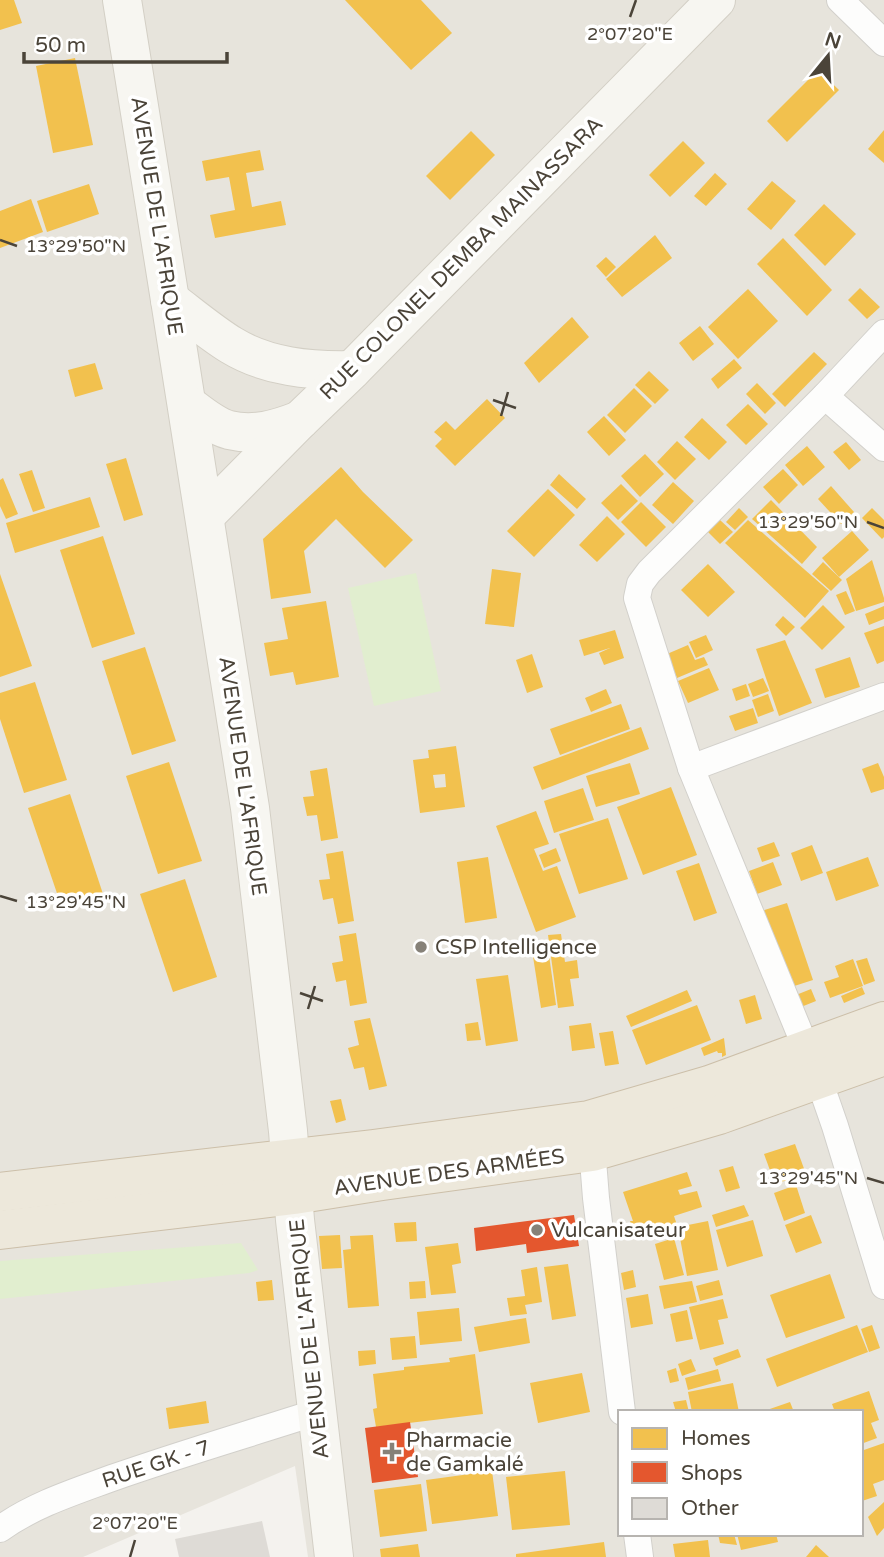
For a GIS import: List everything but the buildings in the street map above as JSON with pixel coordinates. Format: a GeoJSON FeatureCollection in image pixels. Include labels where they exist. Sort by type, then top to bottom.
{"type":"FeatureCollection","features":[{"type":"Feature","properties":{"kind":"highway","name":"AVENUE DES ARMÉES"},"geometry":{"type":"LineString","coordinates":[[812,1065],[884,1021]]}},
{"type":"Feature","properties":{"kind":"highway","name":"AVENUE DES ARMÉES"},"geometry":{"type":"LineString","coordinates":[[0,1230],[292,1176],[373,1149],[591,1136],[709,1084],[812,1065],[884,1056]]}},
{"type":"Feature","properties":{"kind":"highway","name":"AVENUE DES ARMÉES"},"geometry":{"type":"LineString","coordinates":[[0,1192],[292,1176]]}},
{"type":"Feature","properties":{"kind":"main road","name":"AVENUE DE L'AFRIQUE"},"geometry":{"type":"LineString","coordinates":[[121,0],[250,808],[334,1557]]}},
{"type":"Feature","properties":{"kind":"main road","name":"RUE COLONEL DEMBA MAINASSARA"},"geometry":{"type":"LineString","coordinates":[[205,516],[716,0]]}},
{"type":"Feature","properties":{"kind":"main road"},"geometry":{"type":"LineString","coordinates":[[170,300],[248,354],[296,368],[352,370]]}},
{"type":"Feature","properties":{"kind":"main road"},"geometry":{"type":"LineString","coordinates":[[187,404],[228,430],[263,431],[299,420]]}},
{"type":"Feature","properties":{"kind":"street"},"geometry":{"type":"LineString","coordinates":[[840,0],[884,43]]}},
{"type":"Feature","properties":{"kind":"street"},"geometry":{"type":"LineString","coordinates":[[884,333],[825,396],[649,572],[640,584],[637,598],[691,768],[835,1126],[884,1286]]}},
{"type":"Feature","properties":{"kind":"street"},"geometry":{"type":"LineString","coordinates":[[825,396],[884,448]]}},
{"type":"Feature","properties":{"kind":"street"},"geometry":{"type":"LineString","coordinates":[[691,768],[884,696]]}},
{"type":"Feature","properties":{"kind":"street"},"geometry":{"type":"LineString","coordinates":[[591,1136],[622,1410]]}},
{"type":"Feature","properties":{"kind":"street","name":"RUE GK - 7"},"geometry":{"type":"LineString","coordinates":[[0,1529],[12,1520],[80,1490],[158,1462],[317,1412]]}},
{"type":"Feature","properties":{"kind":"street"},"geometry":{"type":"LineString","coordinates":[[637,1536],[640,1557]]}},
{"type":"Feature","properties":{"kind":"shaded area"},"geometry":{"type":"Polygon","coordinates":[[[0,0],[884,0],[884,1557],[308,1557],[295,1466],[83,1557],[0,1557],[0,0]]]}},
{"type":"Feature","properties":{"kind":"green space"},"geometry":{"type":"Polygon","coordinates":[[[416,573],[441,691],[374,706],[348,588],[416,573]]]}},
{"type":"Feature","properties":{"kind":"green space"},"geometry":{"type":"Polygon","coordinates":[[[241,1243],[258,1270],[0,1299],[0,1261],[241,1243]]]}},
{"type":"Feature","properties":{"kind":"place","name":"CSP Intelligence"},"geometry":{"type":"Point","coordinates":[421,947]}},
{"type":"Feature","properties":{"kind":"place","name":"Vulcanisateur"},"geometry":{"type":"Point","coordinates":[537,1230]}},
{"type":"Feature","properties":{"kind":"place","name":"Pharmacie de Gamkalé"},"geometry":{"type":"Point","coordinates":[392,1452]}}]}
